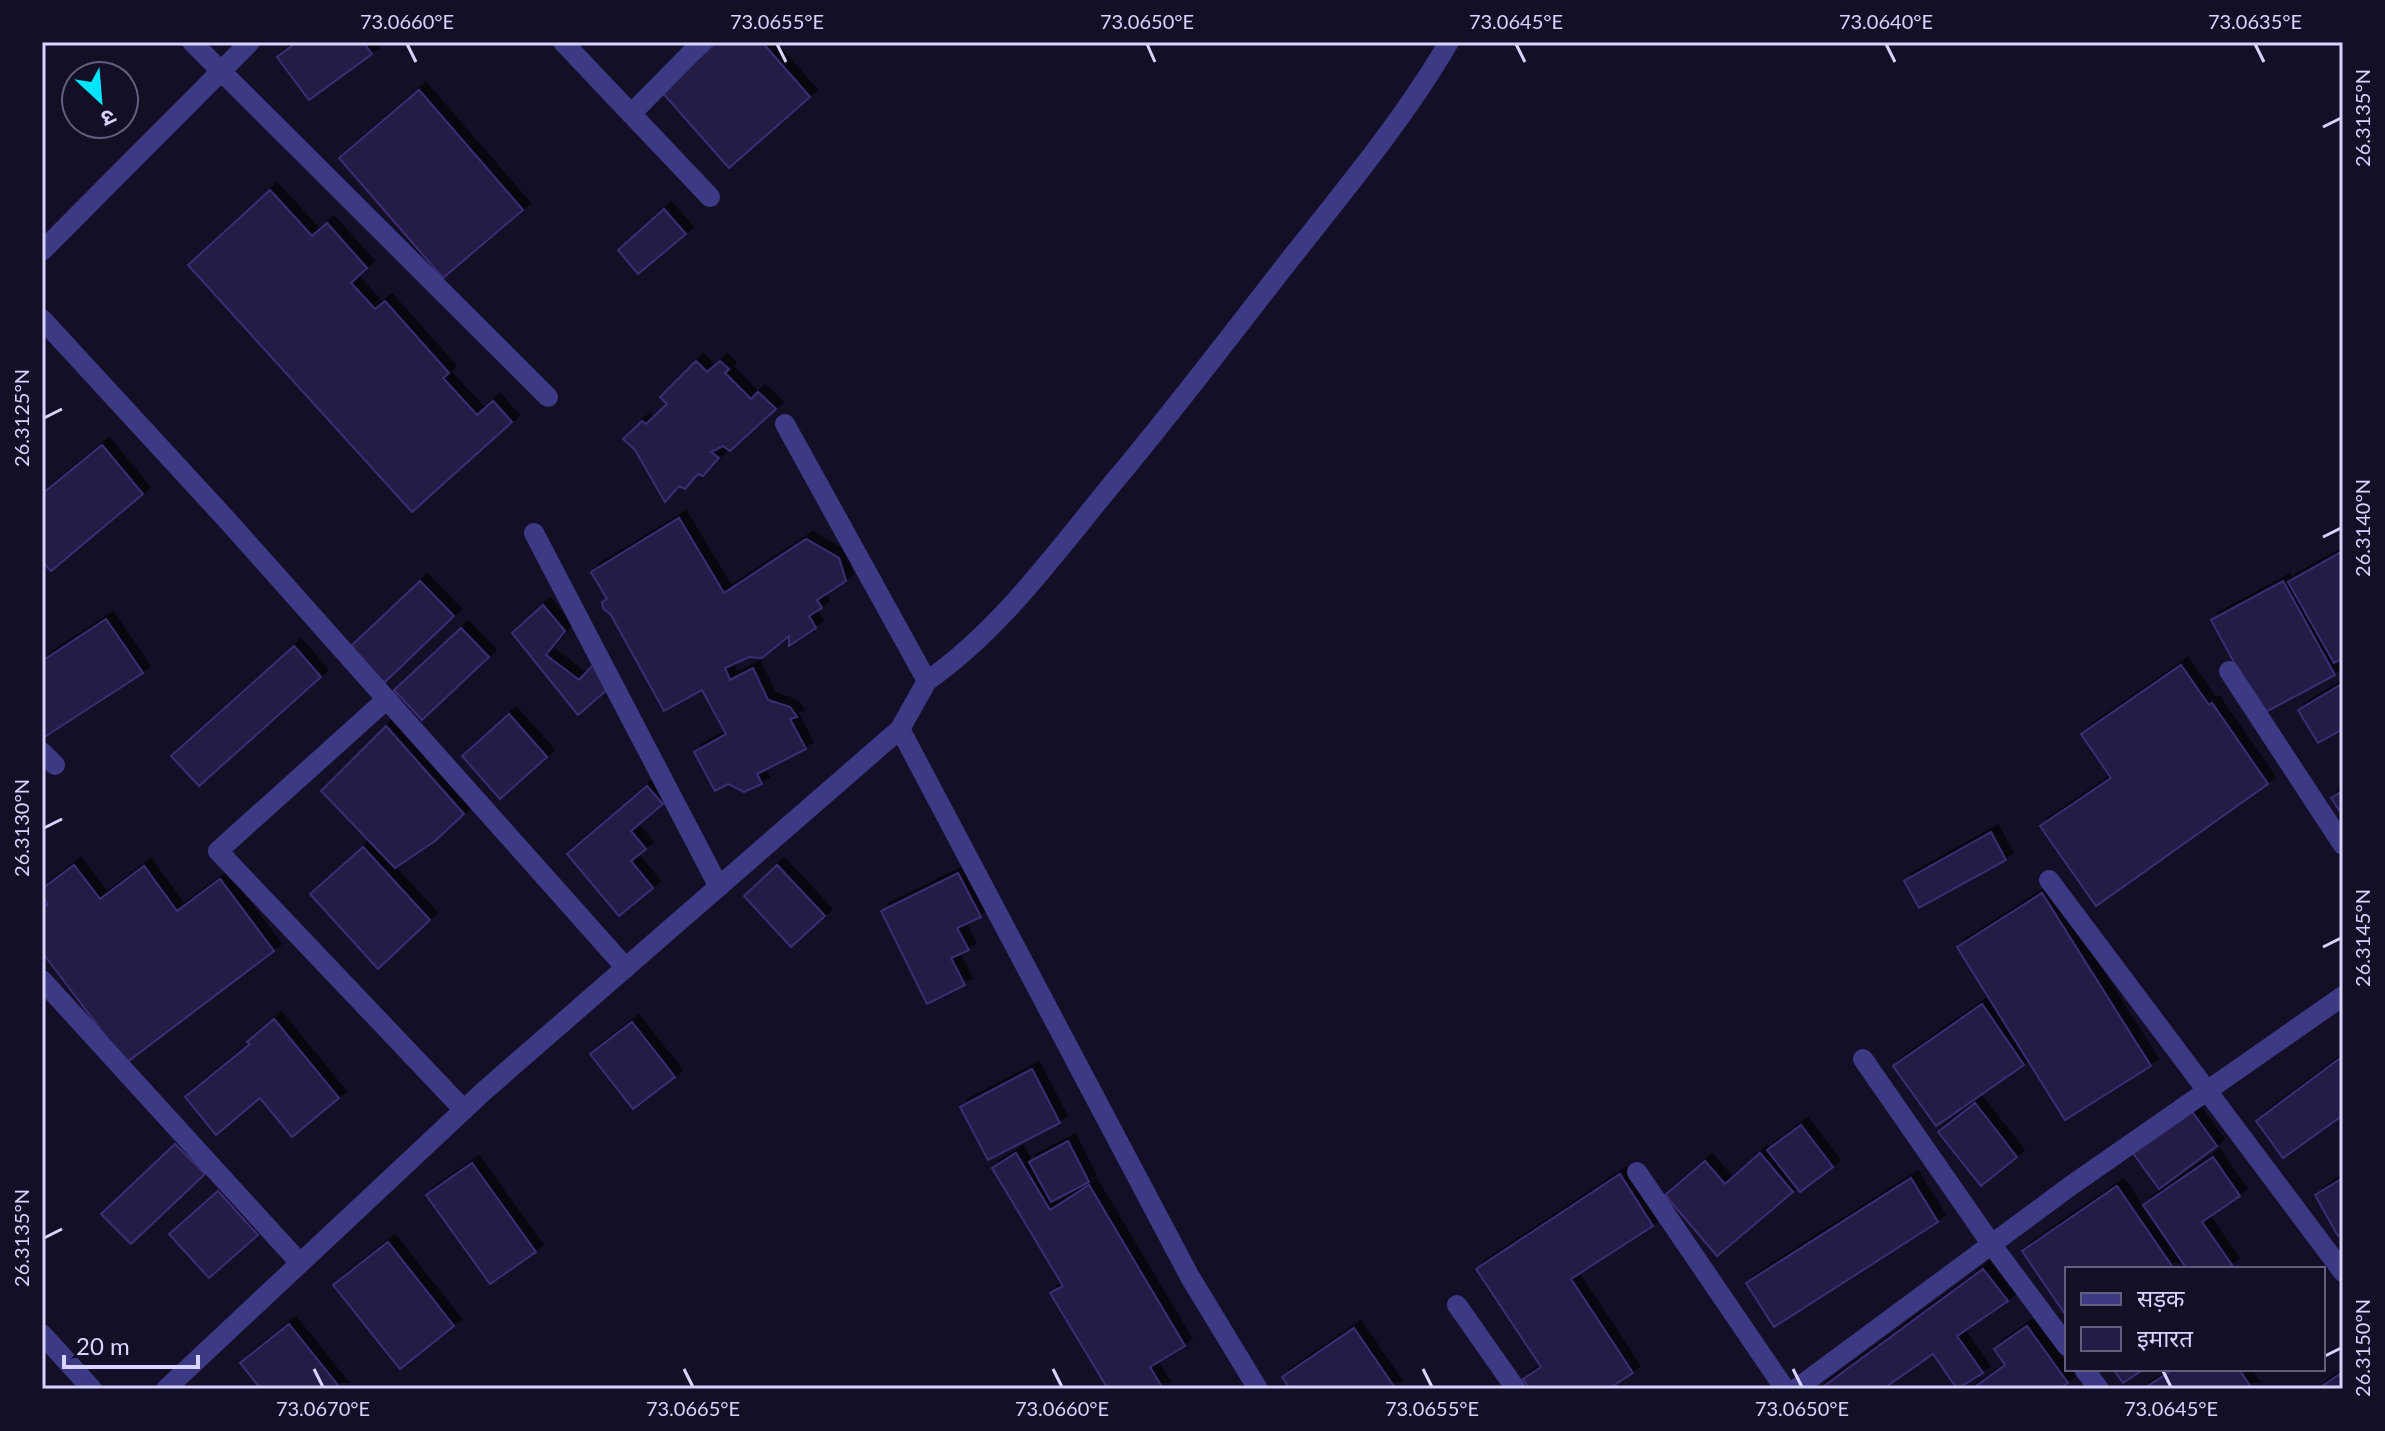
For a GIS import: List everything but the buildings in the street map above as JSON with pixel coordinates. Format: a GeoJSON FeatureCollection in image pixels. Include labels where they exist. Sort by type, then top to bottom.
{"type":"FeatureCollection","features":[{"type":"Feature","properties":{"kind":"street"},"geometry":{"type":"LineString","coordinates":[[192,42],[548,397]]}},
{"type":"Feature","properties":{"kind":"street"},"geometry":{"type":"LineString","coordinates":[[42,251],[250,42]]}},
{"type":"Feature","properties":{"kind":"street"},"geometry":{"type":"LineString","coordinates":[[563,42],[710,197]]}},
{"type":"Feature","properties":{"kind":"street"},"geometry":{"type":"LineString","coordinates":[[631,114],[702,42]]}},
{"type":"Feature","properties":{"kind":"street"},"geometry":{"type":"LineString","coordinates":[[166,1389],[464,1110],[900,729],[927,681],[959,659],[1009,608],[1196,383],[1358,174],[1427,80],[1449,42]]}},
{"type":"Feature","properties":{"kind":"street"},"geometry":{"type":"LineString","coordinates":[[42,319],[227,520],[626,968]]}},
{"type":"Feature","properties":{"kind":"street"},"geometry":{"type":"LineString","coordinates":[[785,424],[927,681]]}},
{"type":"Feature","properties":{"kind":"street"},"geometry":{"type":"LineString","coordinates":[[534,533],[719,887]]}},
{"type":"Feature","properties":{"kind":"street"},"geometry":{"type":"LineString","coordinates":[[2229,671],[2343,845]]}},
{"type":"Feature","properties":{"kind":"street"},"geometry":{"type":"LineString","coordinates":[[387,699],[218,851],[464,1110]]}},
{"type":"Feature","properties":{"kind":"street"},"geometry":{"type":"LineString","coordinates":[[900,729],[1190,1277],[1258,1389]]}},
{"type":"Feature","properties":{"kind":"street"},"geometry":{"type":"LineString","coordinates":[[2049,880],[2343,1272]]}},
{"type":"Feature","properties":{"kind":"street"},"geometry":{"type":"LineString","coordinates":[[42,980],[300,1263]]}},
{"type":"Feature","properties":{"kind":"street"},"geometry":{"type":"LineString","coordinates":[[1796,1389],[1992,1245],[2343,996]]}},
{"type":"Feature","properties":{"kind":"street"},"geometry":{"type":"LineString","coordinates":[[1863,1059],[1992,1245],[2065,1343]]}},
{"type":"Feature","properties":{"kind":"street"},"geometry":{"type":"LineString","coordinates":[[1637,1172],[1785,1389]]}},
{"type":"Feature","properties":{"kind":"street"},"geometry":{"type":"LineString","coordinates":[[1457,1305],[1516,1389]]}},
{"type":"Feature","properties":{"kind":"street"},"geometry":{"type":"LineString","coordinates":[[42,1334],[92,1389]]}},
{"type":"Feature","properties":{"kind":"street"},"geometry":{"type":"LineString","coordinates":[[2086,1371],[2099,1389]]}}]}
